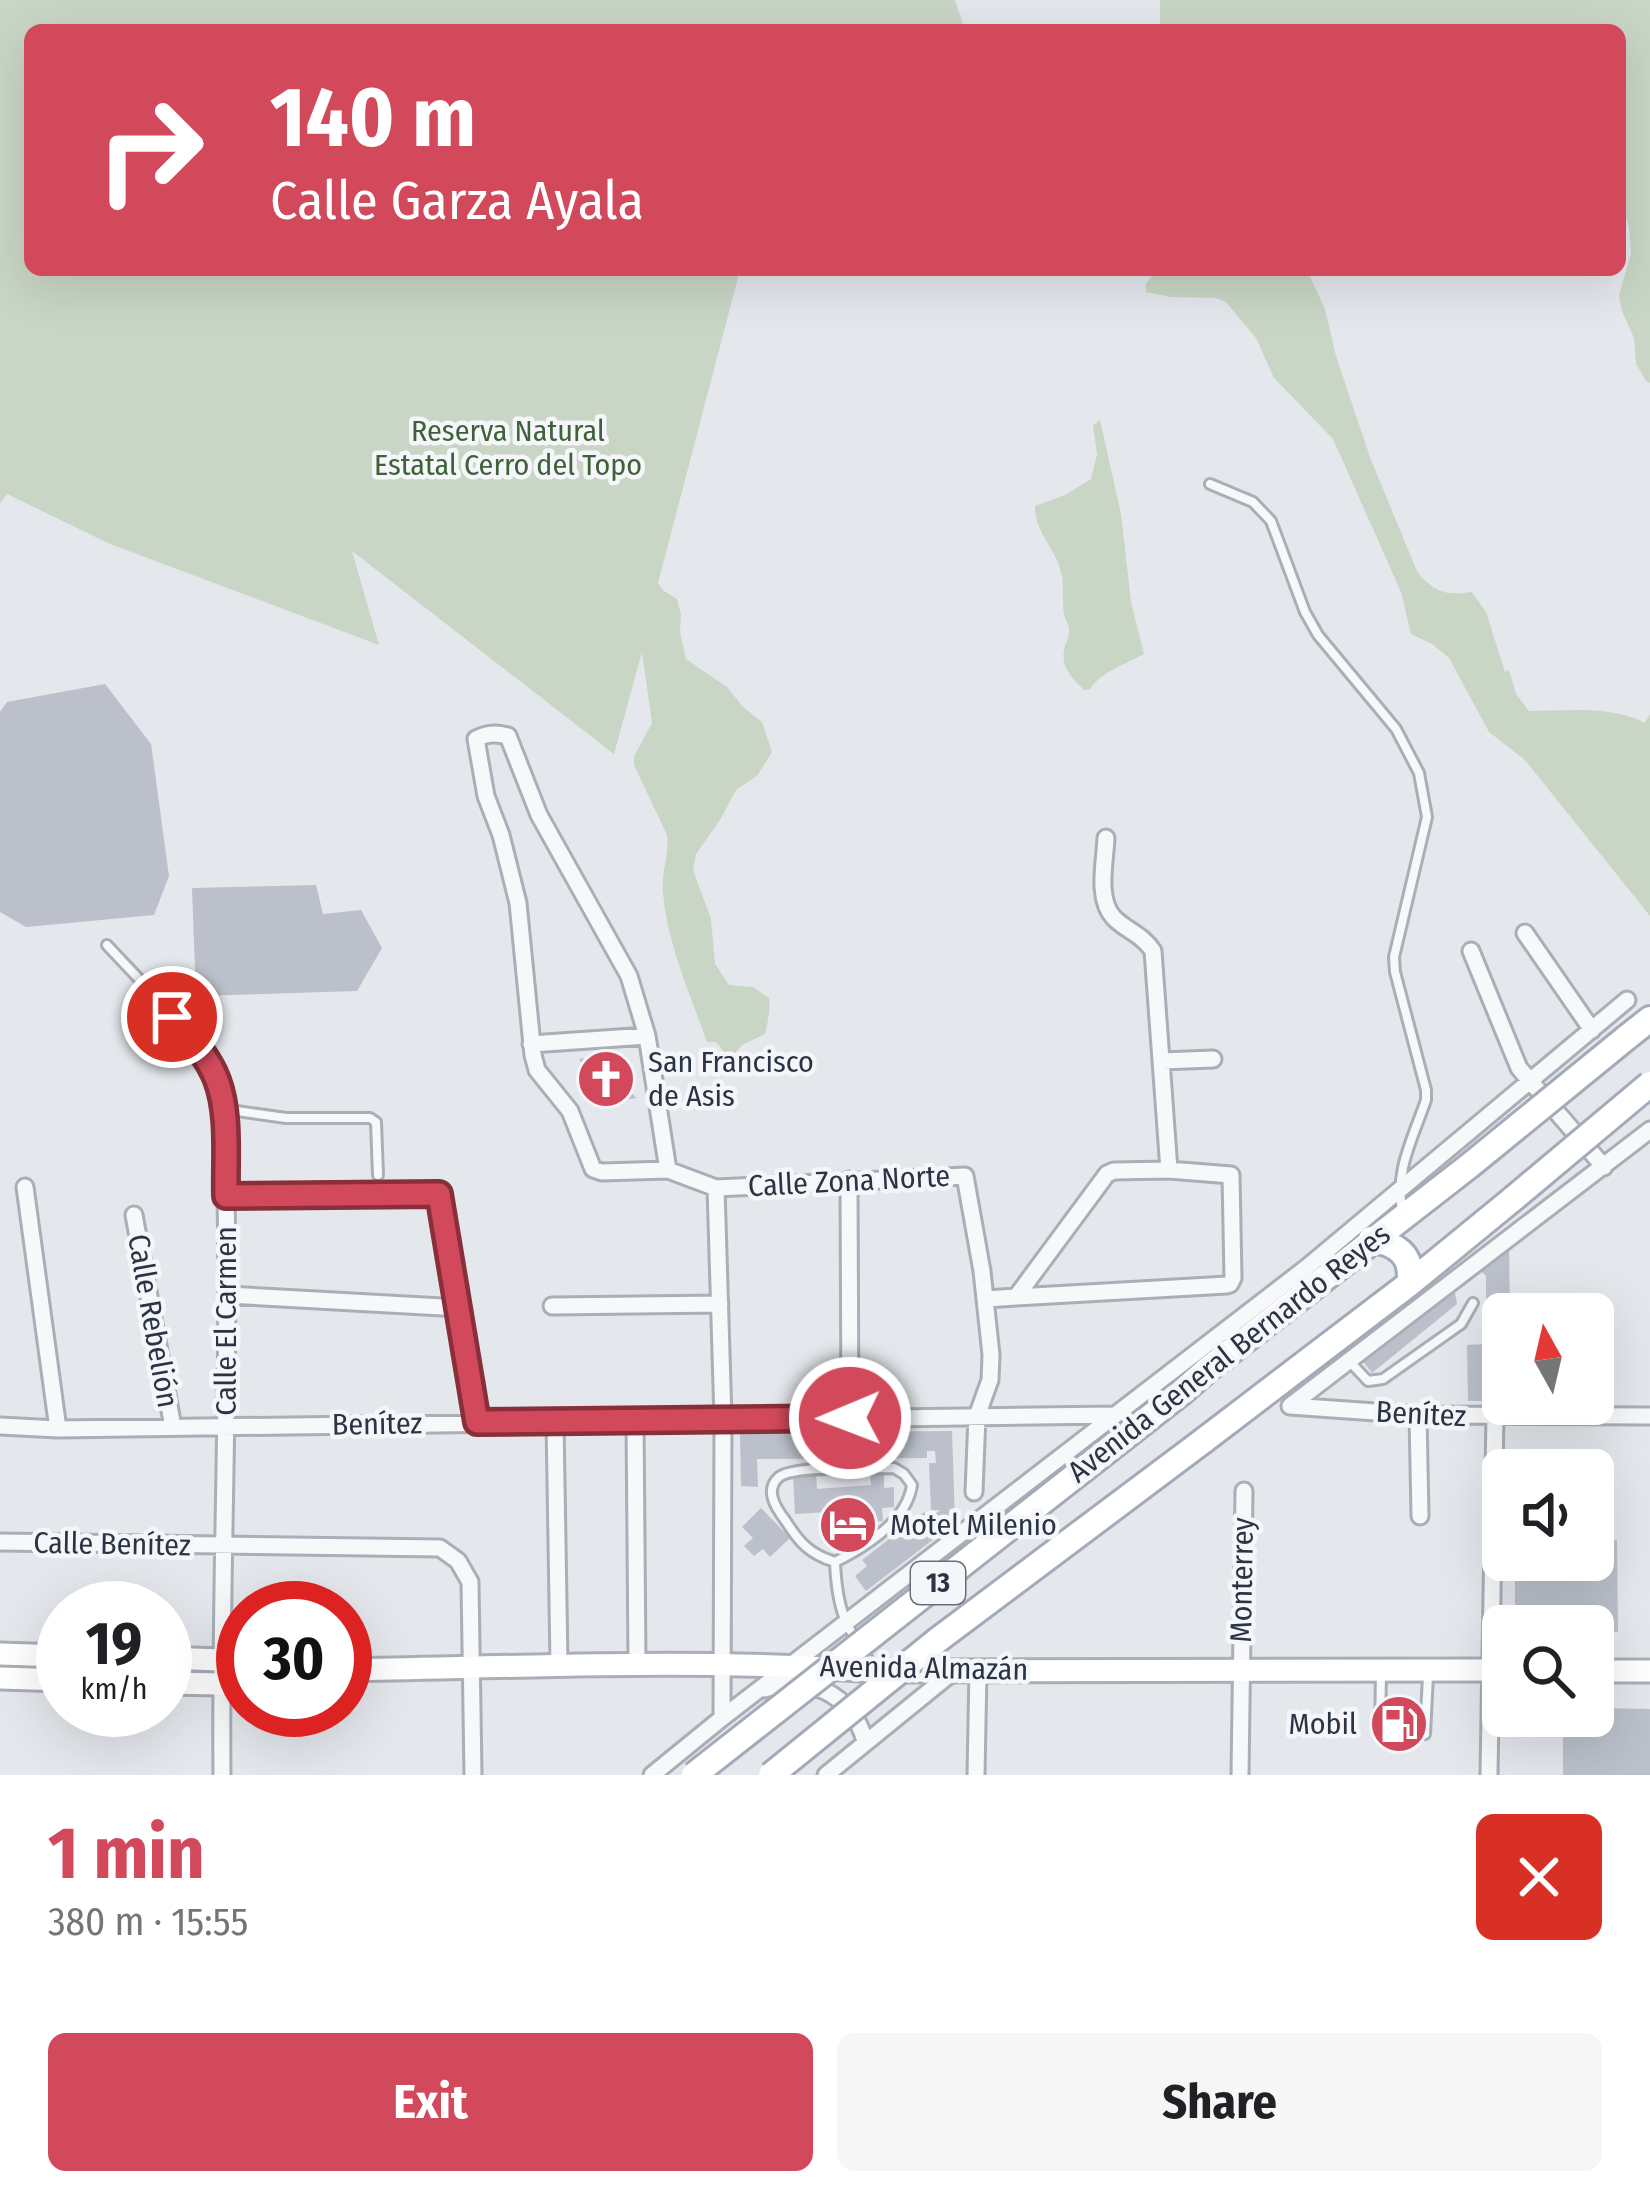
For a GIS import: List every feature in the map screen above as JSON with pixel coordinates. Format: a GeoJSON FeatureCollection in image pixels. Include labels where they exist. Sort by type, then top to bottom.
{"type":"FeatureCollection","features":[{"type":"Feature","properties":{"kind":"main road","name":"Avenida General Bernardo Reyes"},"geometry":{"type":"LineString","coordinates":[[694,1775],[1182,1392],[1311,1276],[1371,1239],[1400,1204],[1468,1166],[1650,1019]]}},
{"type":"Feature","properties":{"kind":"main road","name":"Avenida General Bernardo Reyes"},"geometry":{"type":"LineString","coordinates":[[770,1775],[939,1639],[1409,1284],[1650,1084]]}},
{"type":"Feature","properties":{"kind":"main road"},"geometry":{"type":"LineString","coordinates":[[1371,1239],[1404,1253],[1409,1284]]}},
{"type":"Feature","properties":{"kind":"main road"},"geometry":{"type":"LineString","coordinates":[[0,1654],[36,1655]]}},
{"type":"Feature","properties":{"kind":"main road","name":"Avenida Almazán"},"geometry":{"type":"LineString","coordinates":[[372,1670],[723,1664],[875,1671],[1482,1670]]}},
{"type":"Feature","properties":{"kind":"main road"},"geometry":{"type":"LineString","coordinates":[[1614,1671],[1650,1671]]}},
{"type":"Feature","properties":{"kind":"main road"},"geometry":{"type":"LineString","coordinates":[[0,1678],[36,1679]]}},
{"type":"Feature","properties":{"kind":"street"},"geometry":{"type":"LineString","coordinates":[[647,1036],[531,1044],[518,903],[486,796],[476,740],[493,734],[508,736],[539,815],[629,976],[647,1036],[668,1169]]}},
{"type":"Feature","properties":{"kind":"street"},"geometry":{"type":"LineString","coordinates":[[1106,838],[1106,905],[1115,919],[1153,951],[1169,1170]]}},
{"type":"Feature","properties":{"kind":"street"},"geometry":{"type":"LineString","coordinates":[[1525,933],[1592,1030]]}},
{"type":"Feature","properties":{"kind":"street"},"geometry":{"type":"LineString","coordinates":[[1471,951],[1528,1081],[1604,1167]]}},
{"type":"Feature","properties":{"kind":"street"},"geometry":{"type":"LineString","coordinates":[[652,1775],[1114,1414],[1311,1276],[1400,1204],[1528,1081],[1627,1000]]}},
{"type":"Feature","properties":{"kind":"street","name":"Calle Zona Norte"},"geometry":{"type":"LineString","coordinates":[[531,1044],[537,1070],[570,1111],[593,1168],[602,1172],[668,1169],[716,1188],[965,1176],[986,1299]]}},
{"type":"Feature","properties":{"kind":"street"},"geometry":{"type":"LineString","coordinates":[[1162,1061],[1213,1059]]}},
{"type":"Feature","properties":{"kind":"street"},"geometry":{"type":"LineString","coordinates":[[1268,1390],[1290,1406],[1650,1130]]}},
{"type":"Feature","properties":{"kind":"street"},"geometry":{"type":"LineString","coordinates":[[974,1492],[977,1416],[991,1368],[986,1299],[1016,1298],[1232,1283],[1231,1174],[1169,1170],[1107,1174],[1016,1298]]}},
{"type":"Feature","properties":{"kind":"street"},"geometry":{"type":"LineString","coordinates":[[849,1180],[850,1418]]}},
{"type":"Feature","properties":{"kind":"street"},"geometry":{"type":"LineString","coordinates":[[25,1187],[58,1429]]}},
{"type":"Feature","properties":{"kind":"street"},"geometry":{"type":"LineString","coordinates":[[716,1188],[723,1419],[722,1718]]}},
{"type":"Feature","properties":{"kind":"street","name":"Calle El Carmen"},"geometry":{"type":"LineString","coordinates":[[223,1581],[226,1196],[440,1195],[460,1308]]}},
{"type":"Feature","properties":{"kind":"street","name":"Calle Rebelión"},"geometry":{"type":"LineString","coordinates":[[134,1215],[172,1427]]}},
{"type":"Feature","properties":{"kind":"street"},"geometry":{"type":"LineString","coordinates":[[228,1295],[460,1308],[477,1422]]}},
{"type":"Feature","properties":{"kind":"street"},"geometry":{"type":"LineString","coordinates":[[552,1306],[721,1304]]}},
{"type":"Feature","properties":{"kind":"street","name":"Benítez"},"geometry":{"type":"LineString","coordinates":[[1290,1406],[1482,1417]]}},
{"type":"Feature","properties":{"kind":"street","name":"Benítez"},"geometry":{"type":"LineString","coordinates":[[0,1426],[58,1429],[1114,1414]]}},
{"type":"Feature","properties":{"kind":"street"},"geometry":{"type":"LineString","coordinates":[[1418,1415],[1420,1516]]}},
{"type":"Feature","properties":{"kind":"street","name":"Benítez"},"geometry":{"type":"LineString","coordinates":[[1614,1417],[1650,1417]]}},
{"type":"Feature","properties":{"kind":"street"},"geometry":{"type":"LineString","coordinates":[[635,1420],[637,1664]]}},
{"type":"Feature","properties":{"kind":"street"},"geometry":{"type":"LineString","coordinates":[[555,1421],[559,1664]]}},
{"type":"Feature","properties":{"kind":"street"},"geometry":{"type":"LineString","coordinates":[[1495,1425],[1496,1605]]}},
{"type":"Feature","properties":{"kind":"street","name":"Monterrey"},"geometry":{"type":"LineString","coordinates":[[1240,1775],[1244,1491]]}},
{"type":"Feature","properties":{"kind":"street","name":"Calle Benítez"},"geometry":{"type":"LineString","coordinates":[[0,1542],[440,1548],[458,1561],[470,1582],[472,1775]]}},
{"type":"Feature","properties":{"kind":"street"},"geometry":{"type":"LineString","coordinates":[[826,1775],[865,1741],[966,1670],[976,1775]]}},
{"type":"Feature","properties":{"kind":"street"},"geometry":{"type":"LineString","coordinates":[[752,1695],[790,1683],[824,1689],[850,1710],[865,1741]]}},
{"type":"Feature","properties":{"kind":"street","name":"Calle El Carmen"},"geometry":{"type":"LineString","coordinates":[[222,1737],[222,1775]]}},
{"type":"Feature","properties":{"kind":"street"},"geometry":{"type":"LineString","coordinates":[[1489,1775],[1492,1737]]}},
{"type":"Feature","properties":{"kind":"lane"},"geometry":{"type":"LineString","coordinates":[[1210,484],[1253,502],[1271,521],[1318,635],[1396,729],[1419,773],[1427,818],[1394,958],[1426,1100],[1403,1166],[1400,1204]]}},
{"type":"Feature","properties":{"kind":"lane"},"geometry":{"type":"LineString","coordinates":[[107,945],[200,1050],[218,1081],[226,1196]]}},
{"type":"Feature","properties":{"kind":"lane"},"geometry":{"type":"LineString","coordinates":[[223,1109],[286,1118],[370,1118],[376,1122],[378,1174]]}},
{"type":"Feature","properties":{"kind":"lane"},"geometry":{"type":"LineString","coordinates":[[1349,1361],[1368,1381],[1383,1379],[1461,1324],[1473,1303]]}},
{"type":"Feature","properties":{"kind":"lane"},"geometry":{"type":"LineString","coordinates":[[894,1468],[904,1474],[912,1491],[902,1512],[858,1550],[835,1562],[802,1545],[774,1505],[776,1481],[811,1470],[894,1468]]}},
{"type":"Feature","properties":{"kind":"lane"},"geometry":{"type":"LineString","coordinates":[[835,1562],[836,1592],[845,1625],[875,1671]]}},
{"type":"Feature","properties":{"kind":"lane"},"geometry":{"type":"LineString","coordinates":[[1381,1670],[1379,1735],[1390,1735]]}},
{"type":"Feature","properties":{"kind":"lane"},"geometry":{"type":"LineString","coordinates":[[1408,1735],[1425,1734],[1428,1670]]}},
{"type":"Feature","properties":{"kind":"green space","name":"Reserva Natural Estatal Cerro del Topo"},"geometry":{"type":"Polygon","coordinates":[[[0,0],[955,0],[963,24],[24,24],[24,276],[738,276],[658,583],[677,599],[686,659],[727,687],[762,722],[772,752],[757,776],[736,790],[696,854],[693,870],[711,919],[715,964],[729,985],[753,987],[769,998],[765,1034],[742,1045],[734,1055],[716,1042],[707,1042],[669,930],[663,892],[667,835],[634,765],[652,723],[642,652],[614,754],[352,551],[379,645],[110,544],[7,494],[0,503],[0,0]]]}},
{"type":"Feature","properties":{"kind":"green space"},"geometry":{"type":"Polygon","coordinates":[[[1160,0],[1650,0],[1650,383],[1636,364],[1634,338],[1619,296],[1631,253],[1626,217],[1626,24],[1160,24],[1160,0]]]}},
{"type":"Feature","properties":{"kind":"green space"},"geometry":{"type":"Polygon","coordinates":[[[1152,276],[1310,276],[1325,309],[1371,460],[1417,571],[1441,591],[1472,592],[1486,612],[1505,672],[1509,670],[1516,694],[1529,711],[1603,711],[1645,723],[1650,714],[1650,916],[1525,760],[1489,732],[1449,658],[1411,634],[1401,592],[1333,439],[1274,378],[1256,338],[1226,302],[1146,292],[1152,276]]]}},
{"type":"Feature","properties":{"kind":"green space"},"geometry":{"type":"Polygon","coordinates":[[[1100,420],[1144,654],[1084,690],[1064,662],[1069,630],[1062,576],[1035,506],[1091,479],[1097,455],[1093,425],[1100,420]]]}},
{"type":"Feature","properties":{"kind":"building"},"geometry":{"type":"Polygon","coordinates":[[[105,684],[151,744],[169,876],[154,915],[26,927],[0,912],[0,712],[7,702],[105,684]]]}},
{"type":"Feature","properties":{"kind":"building"},"geometry":{"type":"Polygon","coordinates":[[[316,885],[323,914],[361,910],[382,948],[357,991],[196,996],[192,888],[316,885]]]}},
{"type":"Feature","properties":{"kind":"building","name":"San Francisco de Asis"},"geometry":{"type":"Polygon","coordinates":[[[599,1055],[636,1098],[609,1102],[579,1059],[599,1055]]]}},
{"type":"Feature","properties":{"kind":"building"},"geometry":{"type":"Polygon","coordinates":[[[1509,1243],[1510,1293],[1486,1293],[1486,1276],[1478,1268],[1509,1243]]]}},
{"type":"Feature","properties":{"kind":"building"},"geometry":{"type":"Polygon","coordinates":[[[1454,1286],[1457,1304],[1372,1373],[1362,1360],[1454,1286]]]}},
{"type":"Feature","properties":{"kind":"building"},"geometry":{"type":"Polygon","coordinates":[[[1482,1344],[1482,1401],[1468,1401],[1467,1345],[1482,1344]]]}},
{"type":"Feature","properties":{"kind":"building"},"geometry":{"type":"Polygon","coordinates":[[[952,1431],[955,1523],[866,1591],[855,1576],[867,1566],[862,1560],[924,1512],[929,1519],[940,1510],[931,1510],[929,1463],[936,1463],[935,1451],[927,1451],[927,1458],[757,1459],[758,1487],[741,1486],[740,1433],[952,1431]]]}},
{"type":"Feature","properties":{"kind":"building"},"geometry":{"type":"Polygon","coordinates":[[[816,1474],[817,1489],[871,1485],[870,1475],[884,1474],[884,1488],[894,1487],[894,1507],[882,1508],[883,1521],[864,1522],[864,1529],[845,1530],[844,1511],[795,1514],[793,1476],[816,1474]]]}},
{"type":"Feature","properties":{"kind":"building"},"geometry":{"type":"Polygon","coordinates":[[[761,1508],[790,1538],[770,1557],[763,1549],[754,1556],[744,1546],[753,1538],[742,1527],[761,1508]]]}},
{"type":"Feature","properties":{"kind":"building"},"geometry":{"type":"Polygon","coordinates":[[[1614,1540],[1618,1632],[1614,1632],[1614,1605],[1515,1605],[1515,1581],[1614,1581],[1614,1540]]]}},
{"type":"Feature","properties":{"kind":"building"},"geometry":{"type":"Polygon","coordinates":[[[1614,1708],[1650,1709],[1650,1775],[1563,1775],[1563,1737],[1614,1737],[1614,1708]]]}},
{"type":"Feature","properties":{"kind":"building","name":"Mobil"},"geometry":{"type":"Polygon","coordinates":[[[1407,1712],[1409,1751],[1391,1751],[1389,1713],[1407,1712]]]}},
{"type":"Feature","properties":{"kind":"place","name":"San Francisco de Asis"},"geometry":{"type":"Point","coordinates":[606,1079]}},
{"type":"Feature","properties":{"kind":"place","name":"Motel Milenio"},"geometry":{"type":"Point","coordinates":[848,1525]}},
{"type":"Feature","properties":{"kind":"place","name":"Mobil"},"geometry":{"type":"Point","coordinates":[1399,1724]}},
{"type":"Feature","properties":{"kind":"route"},"geometry":{"type":"LineString","coordinates":[[172,1017],[212,1067],[222,1094],[226,1196],[439,1194],[477,1422],[850,1418]]}}]}
